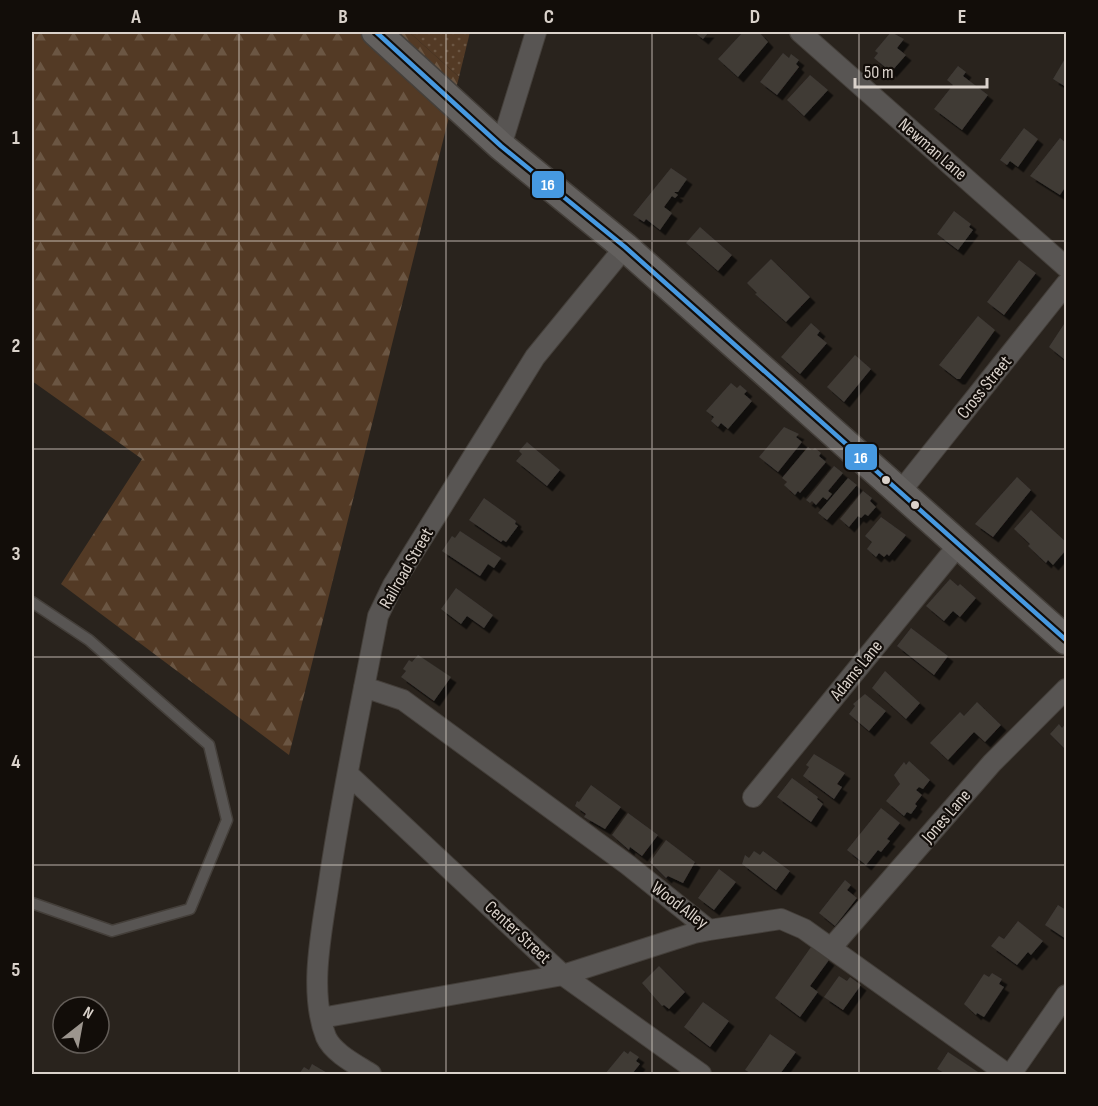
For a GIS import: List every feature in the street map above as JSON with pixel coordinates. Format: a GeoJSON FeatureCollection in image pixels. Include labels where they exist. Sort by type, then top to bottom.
{"type":"FeatureCollection","features":[{"type":"Feature","properties":{"kind":"street"},"geometry":{"type":"LineString","coordinates":[[375,32],[501,146],[625,247],[1066,639]]}},
{"type":"Feature","properties":{"kind":"street"},"geometry":{"type":"LineString","coordinates":[[501,146],[536,32]]}},
{"type":"Feature","properties":{"kind":"street","name":"Newman Lane"},"geometry":{"type":"LineString","coordinates":[[800,32],[1066,267]]}},
{"type":"Feature","properties":{"kind":"street","name":"Railroad Street"},"geometry":{"type":"LineString","coordinates":[[371,1074],[341,1054],[327,1039],[321,1018],[317,965],[348,774],[378,616],[393,585],[535,357],[625,247]]}},
{"type":"Feature","properties":{"kind":"street","name":"Cross Street"},"geometry":{"type":"LineString","coordinates":[[901,490],[1066,284]]}},
{"type":"Feature","properties":{"kind":"street","name":"Adams Lane"},"geometry":{"type":"LineString","coordinates":[[753,797],[960,543]]}},
{"type":"Feature","properties":{"kind":"street","name":"Wood Alley"},"geometry":{"type":"LineString","coordinates":[[364,687],[403,700],[628,865],[709,930],[781,919],[804,930],[1009,1074]]}},
{"type":"Feature","properties":{"kind":"street","name":"Jones Lane"},"geometry":{"type":"LineString","coordinates":[[831,948],[992,763],[1066,689]]}},
{"type":"Feature","properties":{"kind":"street","name":"Center Street"},"geometry":{"type":"LineString","coordinates":[[348,774],[563,975],[701,1074]]}},
{"type":"Feature","properties":{"kind":"street"},"geometry":{"type":"LineString","coordinates":[[321,1018],[563,975],[709,930]]}},
{"type":"Feature","properties":{"kind":"street"},"geometry":{"type":"LineString","coordinates":[[1009,1074],[1066,995]]}},
{"type":"Feature","properties":{"kind":"lane"},"geometry":{"type":"LineString","coordinates":[[32,602],[89,640],[209,745],[227,820],[190,909],[112,931],[32,903]]}},
{"type":"Feature","properties":{"kind":"green space"},"geometry":{"type":"Polygon","coordinates":[[[32,32],[409,32],[459,77],[289,755],[61,584],[142,459],[32,381],[32,32]]]}},
{"type":"Feature","properties":{"kind":"green space"},"geometry":{"type":"Polygon","coordinates":[[[409,32],[470,32],[459,77],[409,32]]]}},
{"type":"Feature","properties":{"kind":"building"},"geometry":{"type":"Polygon","coordinates":[[[694,32],[709,32],[703,39],[694,32]]]}},
{"type":"Feature","properties":{"kind":"building"},"geometry":{"type":"Polygon","coordinates":[[[743,32],[759,32],[768,42],[738,77],[718,59],[743,32]]]}},
{"type":"Feature","properties":{"kind":"building"},"geometry":{"type":"Polygon","coordinates":[[[891,32],[904,39],[897,48],[906,55],[891,72],[874,58],[878,53],[875,51],[891,32]]]}},
{"type":"Feature","properties":{"kind":"building"},"geometry":{"type":"Polygon","coordinates":[[[783,53],[789,58],[791,54],[799,60],[796,64],[799,67],[777,95],[760,82],[783,53]]]}},
{"type":"Feature","properties":{"kind":"building"},"geometry":{"type":"Polygon","coordinates":[[[1066,57],[1066,87],[1053,79],[1066,57]]]}},
{"type":"Feature","properties":{"kind":"building"},"geometry":{"type":"Polygon","coordinates":[[[958,66],[966,72],[963,76],[988,95],[962,130],[934,109],[953,85],[947,80],[958,66]]]}},
{"type":"Feature","properties":{"kind":"building"},"geometry":{"type":"Polygon","coordinates":[[[810,75],[828,90],[804,116],[787,100],[810,75]]]}},
{"type":"Feature","properties":{"kind":"building"},"geometry":{"type":"Polygon","coordinates":[[[1024,128],[1038,139],[1018,167],[1010,161],[1007,165],[1000,160],[1024,128]]]}},
{"type":"Feature","properties":{"kind":"building"},"geometry":{"type":"Polygon","coordinates":[[[1060,138],[1066,143],[1066,186],[1060,195],[1030,176],[1060,138]]]}},
{"type":"Feature","properties":{"kind":"building"},"geometry":{"type":"Polygon","coordinates":[[[671,168],[687,179],[678,192],[674,192],[678,195],[675,198],[672,196],[664,207],[672,213],[660,230],[646,219],[644,222],[633,215],[671,168]]]}},
{"type":"Feature","properties":{"kind":"building"},"geometry":{"type":"Polygon","coordinates":[[[954,211],[971,224],[969,227],[973,230],[958,250],[937,234],[954,211]]]}},
{"type":"Feature","properties":{"kind":"building"},"geometry":{"type":"Polygon","coordinates":[[[700,227],[732,255],[718,271],[686,243],[700,227]]]}},
{"type":"Feature","properties":{"kind":"building"},"geometry":{"type":"Polygon","coordinates":[[[771,259],[810,297],[786,322],[755,294],[757,293],[747,283],[771,259]]]}},
{"type":"Feature","properties":{"kind":"building"},"geometry":{"type":"Polygon","coordinates":[[[1019,260],[1036,273],[1004,315],[987,302],[1019,260]]]}},
{"type":"Feature","properties":{"kind":"building"},"geometry":{"type":"Polygon","coordinates":[[[978,316],[995,330],[960,379],[957,379],[939,365],[978,316]]]}},
{"type":"Feature","properties":{"kind":"building"},"geometry":{"type":"Polygon","coordinates":[[[1066,321],[1066,356],[1064,359],[1049,347],[1066,321]]]}},
{"type":"Feature","properties":{"kind":"building"},"geometry":{"type":"Polygon","coordinates":[[[811,323],[820,331],[817,335],[827,343],[800,374],[781,357],[811,323]]]}},
{"type":"Feature","properties":{"kind":"building"},"geometry":{"type":"Polygon","coordinates":[[[855,355],[871,369],[844,402],[827,387],[855,355]]]}},
{"type":"Feature","properties":{"kind":"building"},"geometry":{"type":"Polygon","coordinates":[[[731,383],[737,388],[740,385],[747,391],[744,394],[752,401],[728,429],[721,423],[718,427],[711,421],[714,417],[706,411],[731,383]]]}},
{"type":"Feature","properties":{"kind":"building"},"geometry":{"type":"Polygon","coordinates":[[[784,427],[799,434],[796,437],[802,442],[778,472],[759,457],[784,427]]]}},
{"type":"Feature","properties":{"kind":"building"},"geometry":{"type":"Polygon","coordinates":[[[527,442],[560,470],[547,486],[516,461],[522,454],[519,451],[527,442]]]}},
{"type":"Feature","properties":{"kind":"building"},"geometry":{"type":"Polygon","coordinates":[[[808,447],[812,450],[815,448],[821,453],[819,456],[826,462],[800,493],[798,491],[795,495],[784,485],[787,482],[782,478],[808,447]]]}},
{"type":"Feature","properties":{"kind":"building"},"geometry":{"type":"Polygon","coordinates":[[[834,466],[843,473],[828,491],[832,494],[827,500],[823,497],[816,505],[812,501],[810,503],[806,500],[834,466]]]}},
{"type":"Feature","properties":{"kind":"building"},"geometry":{"type":"Polygon","coordinates":[[[1017,477],[1031,490],[993,537],[975,524],[1017,477]]]}},
{"type":"Feature","properties":{"kind":"building"},"geometry":{"type":"Polygon","coordinates":[[[848,478],[857,485],[827,520],[818,513],[848,478]]]}},
{"type":"Feature","properties":{"kind":"building"},"geometry":{"type":"Polygon","coordinates":[[[863,491],[872,498],[870,501],[876,507],[868,516],[865,514],[861,518],[858,516],[849,527],[840,519],[863,491]]]}},
{"type":"Feature","properties":{"kind":"building"},"geometry":{"type":"Polygon","coordinates":[[[484,498],[516,521],[515,524],[518,526],[506,542],[503,540],[501,542],[469,520],[484,498]]]}},
{"type":"Feature","properties":{"kind":"building"},"geometry":{"type":"Polygon","coordinates":[[[1031,510],[1066,542],[1066,550],[1053,565],[1048,560],[1046,563],[1014,529],[1031,510]]]}},
{"type":"Feature","properties":{"kind":"building"},"geometry":{"type":"Polygon","coordinates":[[[881,517],[906,535],[889,556],[887,554],[884,557],[879,553],[876,557],[867,549],[872,542],[865,536],[881,517]]]}},
{"type":"Feature","properties":{"kind":"building"},"geometry":{"type":"Polygon","coordinates":[[[460,531],[501,558],[494,568],[488,564],[480,576],[442,551],[452,536],[455,538],[460,531]]]}},
{"type":"Feature","properties":{"kind":"building"},"geometry":{"type":"Polygon","coordinates":[[[950,579],[958,586],[960,584],[976,598],[960,617],[953,611],[944,621],[926,606],[950,579]]]}},
{"type":"Feature","properties":{"kind":"building"},"geometry":{"type":"Polygon","coordinates":[[[456,588],[493,615],[484,628],[467,616],[461,624],[441,609],[456,588]]]}},
{"type":"Feature","properties":{"kind":"building"},"geometry":{"type":"Polygon","coordinates":[[[911,628],[948,656],[934,675],[897,646],[911,628]]]}},
{"type":"Feature","properties":{"kind":"building"},"geometry":{"type":"Polygon","coordinates":[[[418,655],[451,677],[434,701],[401,677],[406,671],[403,669],[409,660],[412,662],[418,655]]]}},
{"type":"Feature","properties":{"kind":"building"},"geometry":{"type":"Polygon","coordinates":[[[885,671],[920,703],[906,719],[872,688],[885,671]]]}},
{"type":"Feature","properties":{"kind":"building"},"geometry":{"type":"Polygon","coordinates":[[[865,694],[886,711],[869,731],[849,714],[855,706],[853,704],[865,694]]]}},
{"type":"Feature","properties":{"kind":"building"},"geometry":{"type":"Polygon","coordinates":[[[977,702],[1001,725],[985,742],[974,732],[948,760],[930,743],[960,712],[964,716],[977,702]]]}},
{"type":"Feature","properties":{"kind":"building"},"geometry":{"type":"Polygon","coordinates":[[[1066,723],[1066,750],[1050,734],[1059,724],[1062,728],[1066,723]]]}},
{"type":"Feature","properties":{"kind":"building"},"geometry":{"type":"Polygon","coordinates":[[[814,754],[845,773],[837,784],[842,787],[834,799],[803,776],[809,767],[806,765],[814,754]]]}},
{"type":"Feature","properties":{"kind":"building"},"geometry":{"type":"Polygon","coordinates":[[[909,761],[930,780],[923,789],[919,787],[916,790],[922,795],[915,804],[917,806],[911,814],[907,812],[904,816],[886,801],[900,784],[894,775],[904,762],[906,765],[909,761]]]}},
{"type":"Feature","properties":{"kind":"building"},"geometry":{"type":"Polygon","coordinates":[[[792,778],[818,797],[817,799],[823,804],[811,822],[777,797],[792,778]]]}},
{"type":"Feature","properties":{"kind":"building"},"geometry":{"type":"Polygon","coordinates":[[[591,785],[621,807],[605,829],[584,817],[586,814],[575,806],[591,785]]]}},
{"type":"Feature","properties":{"kind":"building"},"geometry":{"type":"Polygon","coordinates":[[[881,808],[900,823],[887,839],[890,841],[881,852],[878,850],[866,865],[847,850],[881,808]]]}},
{"type":"Feature","properties":{"kind":"building"},"geometry":{"type":"Polygon","coordinates":[[[628,813],[658,835],[642,856],[630,847],[629,850],[612,835],[628,813]]]}},
{"type":"Feature","properties":{"kind":"building"},"geometry":{"type":"Polygon","coordinates":[[[666,840],[695,862],[683,883],[668,876],[666,878],[650,862],[666,840]]]}},
{"type":"Feature","properties":{"kind":"building"},"geometry":{"type":"Polygon","coordinates":[[[754,851],[760,855],[763,851],[790,871],[776,890],[742,864],[745,855],[749,858],[754,851]]]}},
{"type":"Feature","properties":{"kind":"building"},"geometry":{"type":"Polygon","coordinates":[[[719,869],[736,882],[714,910],[698,898],[719,869]]]}},
{"type":"Feature","properties":{"kind":"building"},"geometry":{"type":"Polygon","coordinates":[[[845,880],[851,885],[847,890],[857,898],[835,926],[819,913],[845,880]]]}},
{"type":"Feature","properties":{"kind":"building"},"geometry":{"type":"Polygon","coordinates":[[[1058,905],[1066,910],[1066,939],[1045,925],[1058,905]]]}},
{"type":"Feature","properties":{"kind":"building"},"geometry":{"type":"Polygon","coordinates":[[[1018,921],[1043,941],[1031,955],[1028,952],[1017,965],[991,946],[999,936],[1004,939],[1018,921]]]}},
{"type":"Feature","properties":{"kind":"building"},"geometry":{"type":"Polygon","coordinates":[[[811,947],[829,960],[810,986],[818,992],[800,1017],[775,998],[811,947]]]}},
{"type":"Feature","properties":{"kind":"building"},"geometry":{"type":"Polygon","coordinates":[[[659,966],[685,992],[669,1009],[662,1006],[642,983],[659,966]]]}},
{"type":"Feature","properties":{"kind":"building"},"geometry":{"type":"Polygon","coordinates":[[[992,973],[1002,979],[999,984],[1004,987],[984,1017],[977,1013],[976,1015],[964,1004],[984,974],[989,977],[992,973]]]}},
{"type":"Feature","properties":{"kind":"building"},"geometry":{"type":"Polygon","coordinates":[[[839,976],[847,981],[850,977],[861,985],[843,1010],[824,997],[839,976]]]}},
{"type":"Feature","properties":{"kind":"building"},"geometry":{"type":"Polygon","coordinates":[[[703,1002],[729,1021],[710,1047],[684,1027],[703,1002]]]}},
{"type":"Feature","properties":{"kind":"building"},"geometry":{"type":"Polygon","coordinates":[[[770,1034],[796,1052],[780,1074],[752,1074],[745,1070],[770,1034]]]}},
{"type":"Feature","properties":{"kind":"building"},"geometry":{"type":"Polygon","coordinates":[[[624,1051],[628,1054],[630,1051],[639,1057],[636,1061],[640,1064],[632,1074],[605,1074],[624,1051]]]}},
{"type":"Feature","properties":{"kind":"building"},"geometry":{"type":"Polygon","coordinates":[[[948,1052],[981,1074],[946,1074],[937,1069],[948,1052]]]}},
{"type":"Feature","properties":{"kind":"building"},"geometry":{"type":"Polygon","coordinates":[[[312,1064],[329,1074],[299,1074],[304,1067],[309,1070],[312,1064]]]}},
{"type":"Feature","properties":{"kind":"transit line","name":"16"},"geometry":{"type":"LineString","coordinates":[[376,32],[501,146],[625,247],[1066,640]]}}]}
